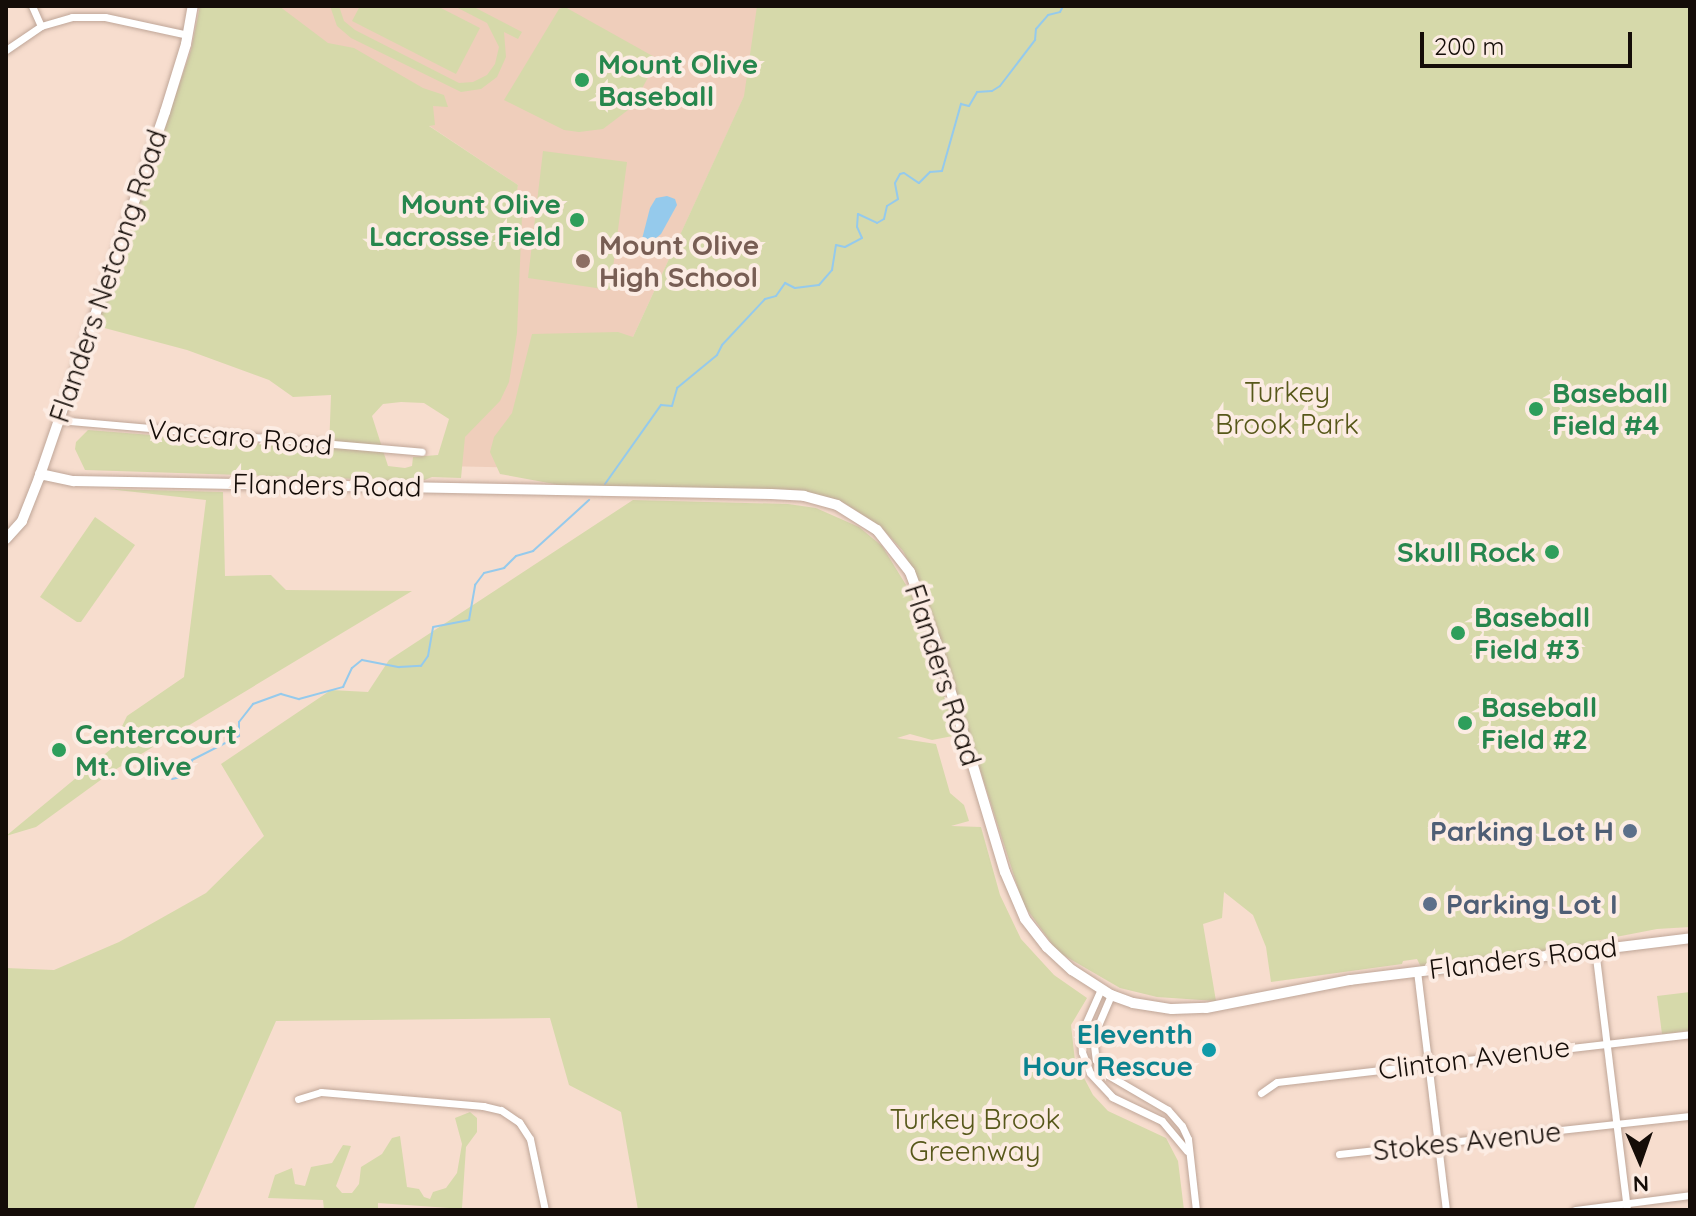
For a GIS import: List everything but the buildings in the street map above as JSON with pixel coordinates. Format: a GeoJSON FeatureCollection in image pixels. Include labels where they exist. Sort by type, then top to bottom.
{"type":"FeatureCollection","features":[{"type":"Feature","properties":{"kind":"main road","name":"Flanders Netcong Road"},"geometry":{"type":"LineString","coordinates":[[6,539],[22,521],[59,420],[165,112],[188,35],[193,6]]}},
{"type":"Feature","properties":{"kind":"main road","name":"Flanders Road"},"geometry":{"type":"LineString","coordinates":[[40,474],[74,481],[771,494],[804,496],[837,505],[877,530],[910,572],[1018,906],[1054,955],[1111,995],[1143,1005],[1200,1008],[1417,971],[1690,938]]}},
{"type":"Feature","properties":{"kind":"street"},"geometry":{"type":"LineString","coordinates":[[32,6],[41,26]]}},
{"type":"Feature","properties":{"kind":"street"},"geometry":{"type":"LineString","coordinates":[[6,50],[41,26],[72,17],[95,16],[188,35]]}},
{"type":"Feature","properties":{"kind":"street","name":"Vaccaro Road"},"geometry":{"type":"LineString","coordinates":[[59,420],[422,452]]}},
{"type":"Feature","properties":{"kind":"street"},"geometry":{"type":"LineString","coordinates":[[1595,949],[1626,1207]]}},
{"type":"Feature","properties":{"kind":"street"},"geometry":{"type":"LineString","coordinates":[[1417,971],[1446,1210]]}},
{"type":"Feature","properties":{"kind":"street"},"geometry":{"type":"LineString","coordinates":[[1101,989],[1081,1034],[1082,1052],[1090,1073],[1112,1097],[1162,1121],[1188,1153]]}},
{"type":"Feature","properties":{"kind":"street"},"geometry":{"type":"LineString","coordinates":[[1111,995],[1093,1037],[1096,1060],[1108,1075],[1174,1116],[1186,1134],[1196,1210]]}},
{"type":"Feature","properties":{"kind":"street","name":"Clinton Avenue"},"geometry":{"type":"LineString","coordinates":[[1261,1093],[1277,1082],[1690,1034]]}},
{"type":"Feature","properties":{"kind":"street"},"geometry":{"type":"LineString","coordinates":[[298,1099],[321,1092],[501,1110],[519,1122],[530,1139],[545,1210]]}},
{"type":"Feature","properties":{"kind":"street","name":"Stokes Avenue"},"geometry":{"type":"LineString","coordinates":[[1339,1154],[1690,1116]]}},
{"type":"Feature","properties":{"kind":"street"},"geometry":{"type":"LineString","coordinates":[[1575,1210],[1626,1207],[1690,1195]]}},
{"type":"Feature","properties":{"kind":"shaded area","name":"Mount Olive High School"},"geometry":{"type":"Polygon","coordinates":[[[250,6],[786,6],[572,469],[442,466],[518,185],[250,6]]]}},
{"type":"Feature","properties":{"kind":"green space"},"geometry":{"type":"Polygon","coordinates":[[[200,6],[279,6],[328,43],[354,48],[423,88],[444,95],[448,107],[433,106],[435,125],[429,126],[518,185],[517,191],[523,193],[517,333],[509,382],[500,401],[465,437],[461,478],[432,477],[422,481],[85,470],[75,449],[76,442],[88,430],[329,449],[331,395],[293,397],[269,380],[187,350],[97,326],[191,50],[200,6]],[[424,403],[383,404],[372,416],[388,466],[405,468],[412,466],[413,457],[438,455],[449,419],[424,403]]]}},
{"type":"Feature","properties":{"kind":"green space"},"geometry":{"type":"Polygon","coordinates":[[[330,6],[339,6],[344,21],[355,30],[459,83],[473,82],[487,75],[495,64],[499,47],[487,23],[454,6],[472,6],[522,32],[518,39],[504,32],[506,57],[497,77],[481,89],[461,92],[351,38],[337,26],[330,6]]]}},
{"type":"Feature","properties":{"kind":"green space"},"geometry":{"type":"Polygon","coordinates":[[[360,6],[437,6],[480,28],[456,74],[352,21],[360,6]]]}},
{"type":"Feature","properties":{"kind":"green space","name":"Turkey Brook Park"},"geometry":{"type":"Polygon","coordinates":[[[757,6],[1690,6],[1690,927],[1657,929],[1590,942],[1589,946],[1421,967],[1417,959],[1403,961],[1402,964],[1271,982],[1266,947],[1253,915],[1224,892],[1222,918],[1203,924],[1216,1001],[1157,997],[1120,988],[1058,952],[1023,904],[923,591],[903,551],[880,526],[841,501],[796,490],[565,486],[500,474],[490,452],[494,437],[512,413],[532,334],[618,332],[633,337],[744,96],[757,6]]]}},
{"type":"Feature","properties":{"kind":"green space","name":"Mount Olive Baseball"},"geometry":{"type":"Polygon","coordinates":[[[565,7],[658,59],[632,107],[603,129],[564,130],[504,100],[559,9],[565,7]]]}},
{"type":"Feature","properties":{"kind":"green space","name":"Mount Olive Lacrosse Field"},"geometry":{"type":"Polygon","coordinates":[[[543,151],[627,162],[610,290],[528,278],[543,151]]]}},
{"type":"Feature","properties":{"kind":"green space"},"geometry":{"type":"Polygon","coordinates":[[[108,489],[223,492],[225,576],[271,575],[286,590],[412,591],[113,771],[36,827],[6,836],[111,749],[127,716],[184,677],[206,500],[108,489]]]}},
{"type":"Feature","properties":{"kind":"green space","name":"Turkey Brook Greenway"},"geometry":{"type":"Polygon","coordinates":[[[633,500],[788,504],[816,508],[859,527],[882,546],[911,593],[958,735],[932,740],[910,734],[897,738],[936,744],[950,793],[964,805],[969,821],[951,826],[981,827],[1000,895],[1021,939],[1054,975],[1087,998],[1071,1025],[1075,1061],[1093,1095],[1108,1111],[1166,1138],[1178,1161],[1184,1210],[638,1210],[621,1112],[569,1085],[550,1018],[276,1021],[193,1210],[6,1210],[6,968],[54,970],[119,942],[206,893],[264,836],[221,764],[331,690],[368,692],[389,660],[633,500]]]}},
{"type":"Feature","properties":{"kind":"green space"},"geometry":{"type":"Polygon","coordinates":[[[95,517],[135,545],[81,622],[77,622],[40,597],[95,517]]]}},
{"type":"Feature","properties":{"kind":"green space"},"geometry":{"type":"Polygon","coordinates":[[[1690,992],[1690,1031],[1662,1034],[1657,996],[1690,992]]]}},
{"type":"Feature","properties":{"kind":"green space"},"geometry":{"type":"Polygon","coordinates":[[[470,1112],[477,1118],[477,1132],[466,1147],[462,1208],[478,1210],[378,1203],[378,1210],[324,1210],[323,1200],[268,1198],[275,1175],[292,1168],[295,1184],[305,1186],[311,1167],[332,1163],[343,1145],[351,1146],[336,1186],[342,1193],[352,1193],[359,1184],[361,1167],[382,1154],[392,1138],[400,1136],[407,1187],[419,1189],[424,1197],[430,1199],[433,1192],[446,1188],[457,1173],[462,1144],[455,1118],[470,1112]]]}},
{"type":"Feature","properties":{"kind":"water"},"geometry":{"type":"Polygon","coordinates":[[[667,196],[675,199],[677,205],[661,234],[649,244],[642,239],[650,208],[656,198],[667,196]]]}},
{"type":"Feature","properties":{"kind":"waterway"},"geometry":{"type":"LineString","coordinates":[[605,484],[661,405],[672,406],[677,388],[717,355],[722,345],[765,299],[776,296],[785,283],[795,288],[819,285],[832,270],[836,245],[845,247],[862,238],[857,227],[858,214],[877,223],[884,219],[887,206],[898,199],[895,183],[900,174],[904,173],[919,183],[930,172],[942,171],[961,104],[969,106],[977,92],[992,91],[1000,86],[1035,40],[1036,29],[1048,15],[1060,12],[1063,6]]}},
{"type":"Feature","properties":{"kind":"waterway"},"geometry":{"type":"LineString","coordinates":[[172,779],[190,775],[192,760],[239,736],[239,722],[253,704],[281,694],[299,699],[343,687],[352,668],[362,660],[399,667],[421,666],[428,656],[433,627],[469,620],[475,585],[484,573],[504,568],[516,556],[533,551],[589,500]]}},
{"type":"Feature","properties":{"kind":"place","name":"Mount Olive Baseball"},"geometry":{"type":"Point","coordinates":[582,80]}},
{"type":"Feature","properties":{"kind":"place","name":"Mount Olive Lacrosse Field"},"geometry":{"type":"Point","coordinates":[577,220]}},
{"type":"Feature","properties":{"kind":"place","name":"Mount Olive High School"},"geometry":{"type":"Point","coordinates":[583,261]}},
{"type":"Feature","properties":{"kind":"place","name":"Baseball Field #4"},"geometry":{"type":"Point","coordinates":[1536,409]}},
{"type":"Feature","properties":{"kind":"place","name":"Skull Rock"},"geometry":{"type":"Point","coordinates":[1552,552]}},
{"type":"Feature","properties":{"kind":"place","name":"Baseball Field #3"},"geometry":{"type":"Point","coordinates":[1458,633]}},
{"type":"Feature","properties":{"kind":"place","name":"Baseball Field #2"},"geometry":{"type":"Point","coordinates":[1465,723]}},
{"type":"Feature","properties":{"kind":"place","name":"Centercourt Mt. Olive"},"geometry":{"type":"Point","coordinates":[59,750]}},
{"type":"Feature","properties":{"kind":"place","name":"Parking Lot H"},"geometry":{"type":"Point","coordinates":[1630,831]}},
{"type":"Feature","properties":{"kind":"place","name":"Parking Lot I"},"geometry":{"type":"Point","coordinates":[1430,904]}},
{"type":"Feature","properties":{"kind":"place","name":"Eleventh Hour Rescue"},"geometry":{"type":"Point","coordinates":[1209,1050]}}]}
